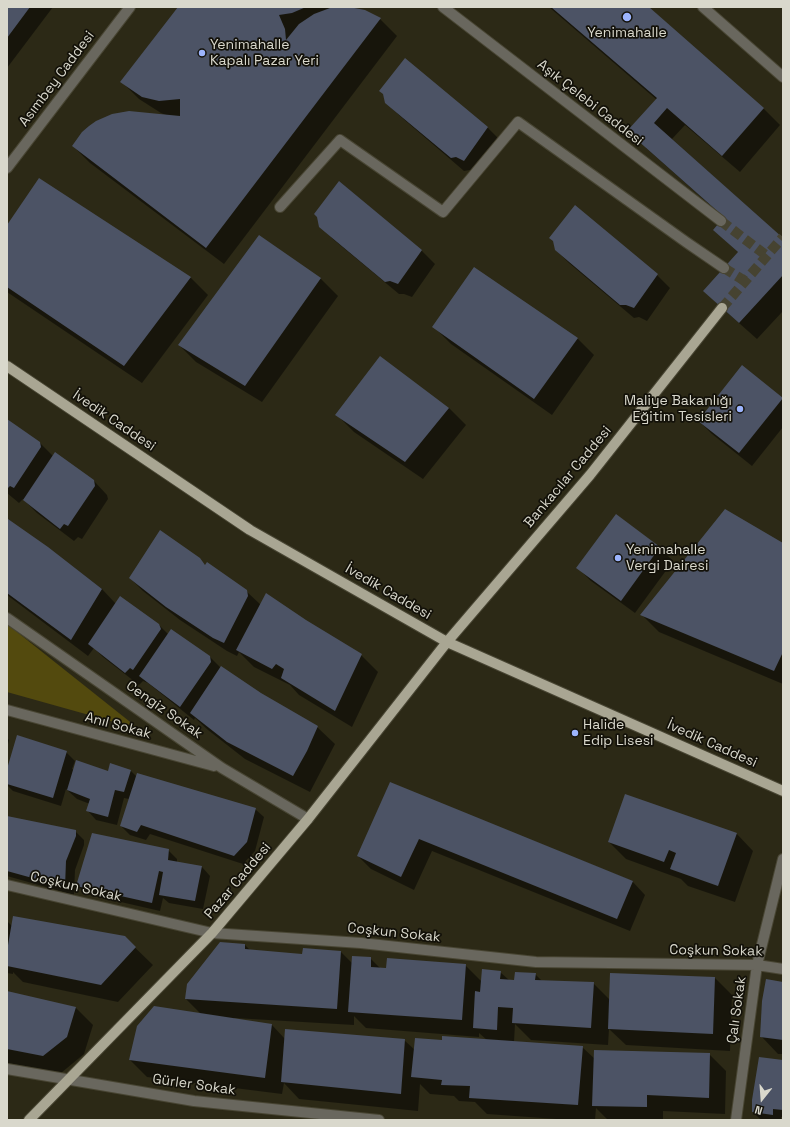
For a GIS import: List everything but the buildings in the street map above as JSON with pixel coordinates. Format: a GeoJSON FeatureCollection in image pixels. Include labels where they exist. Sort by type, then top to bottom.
{"type":"FeatureCollection","features":[{"type":"Feature","properties":{"kind":"main road","name":"Bankacılar Caddesi"},"geometry":{"type":"LineString","coordinates":[[447,642],[590,475],[722,308]]}},
{"type":"Feature","properties":{"kind":"main road","name":"İvedik Caddesi"},"geometry":{"type":"LineString","coordinates":[[7,366],[250,530],[447,642],[783,791]]}},
{"type":"Feature","properties":{"kind":"main road","name":"Pazar Caddesi"},"geometry":{"type":"LineString","coordinates":[[29,1120],[212,933],[308,819],[447,642]]}},
{"type":"Feature","properties":{"kind":"street","name":"Asımbey Caddesi"},"geometry":{"type":"LineString","coordinates":[[7,168],[130,7]]}},
{"type":"Feature","properties":{"kind":"street","name":"Aşık Çelebi Caddesi"},"geometry":{"type":"LineString","coordinates":[[443,7],[720,221]]}},
{"type":"Feature","properties":{"kind":"street"},"geometry":{"type":"LineString","coordinates":[[703,7],[783,77]]}},
{"type":"Feature","properties":{"kind":"street"},"geometry":{"type":"LineString","coordinates":[[280,207],[340,140],[443,212],[518,122],[724,268]]}},
{"type":"Feature","properties":{"kind":"street","name":"Cengiz Sokak"},"geometry":{"type":"LineString","coordinates":[[7,618],[222,768],[308,819]]}},
{"type":"Feature","properties":{"kind":"street","name":"Anıl Sokak"},"geometry":{"type":"LineString","coordinates":[[7,710],[222,768]]}},
{"type":"Feature","properties":{"kind":"street","name":"Çalı Sokak"},"geometry":{"type":"LineString","coordinates":[[736,1120],[757,965],[783,859]]}},
{"type":"Feature","properties":{"kind":"street","name":"Coşkun Sokak"},"geometry":{"type":"LineString","coordinates":[[7,885],[212,933],[361,943],[536,962],[757,965],[783,968]]}},
{"type":"Feature","properties":{"kind":"street","name":"Gürler Sokak"},"geometry":{"type":"LineString","coordinates":[[7,1069],[194,1101],[379,1120]]}},
{"type":"Feature","properties":{"kind":"shaded area"},"geometry":{"type":"Polygon","coordinates":[[[7,624],[139,729],[7,692],[7,624]]]}},
{"type":"Feature","properties":{"kind":"tunnel"},"geometry":{"type":"LineString","coordinates":[[721,221],[767,256]]}},
{"type":"Feature","properties":{"kind":"tunnel"},"geometry":{"type":"LineString","coordinates":[[722,308],[783,237]]}},
{"type":"Feature","properties":{"kind":"tunnel"},"geometry":{"type":"LineString","coordinates":[[724,268],[745,281]]}},
{"type":"Feature","properties":{"kind":"place","name":"Yenimahalle"},"geometry":{"type":"Point","coordinates":[627,17]}},
{"type":"Feature","properties":{"kind":"place","name":"Yenimahalle Kapalı Pazar Yeri"},"geometry":{"type":"Point","coordinates":[202,53]}},
{"type":"Feature","properties":{"kind":"place","name":"Maliye Bakanlığı Eğitim Tesisleri"},"geometry":{"type":"Point","coordinates":[740,409]}},
{"type":"Feature","properties":{"kind":"place","name":"Yenimahalle Vergi Dairesi"},"geometry":{"type":"Point","coordinates":[618,558]}},
{"type":"Feature","properties":{"kind":"place","name":"Halide Edip Lisesi"},"geometry":{"type":"Point","coordinates":[575,733]}}]}
